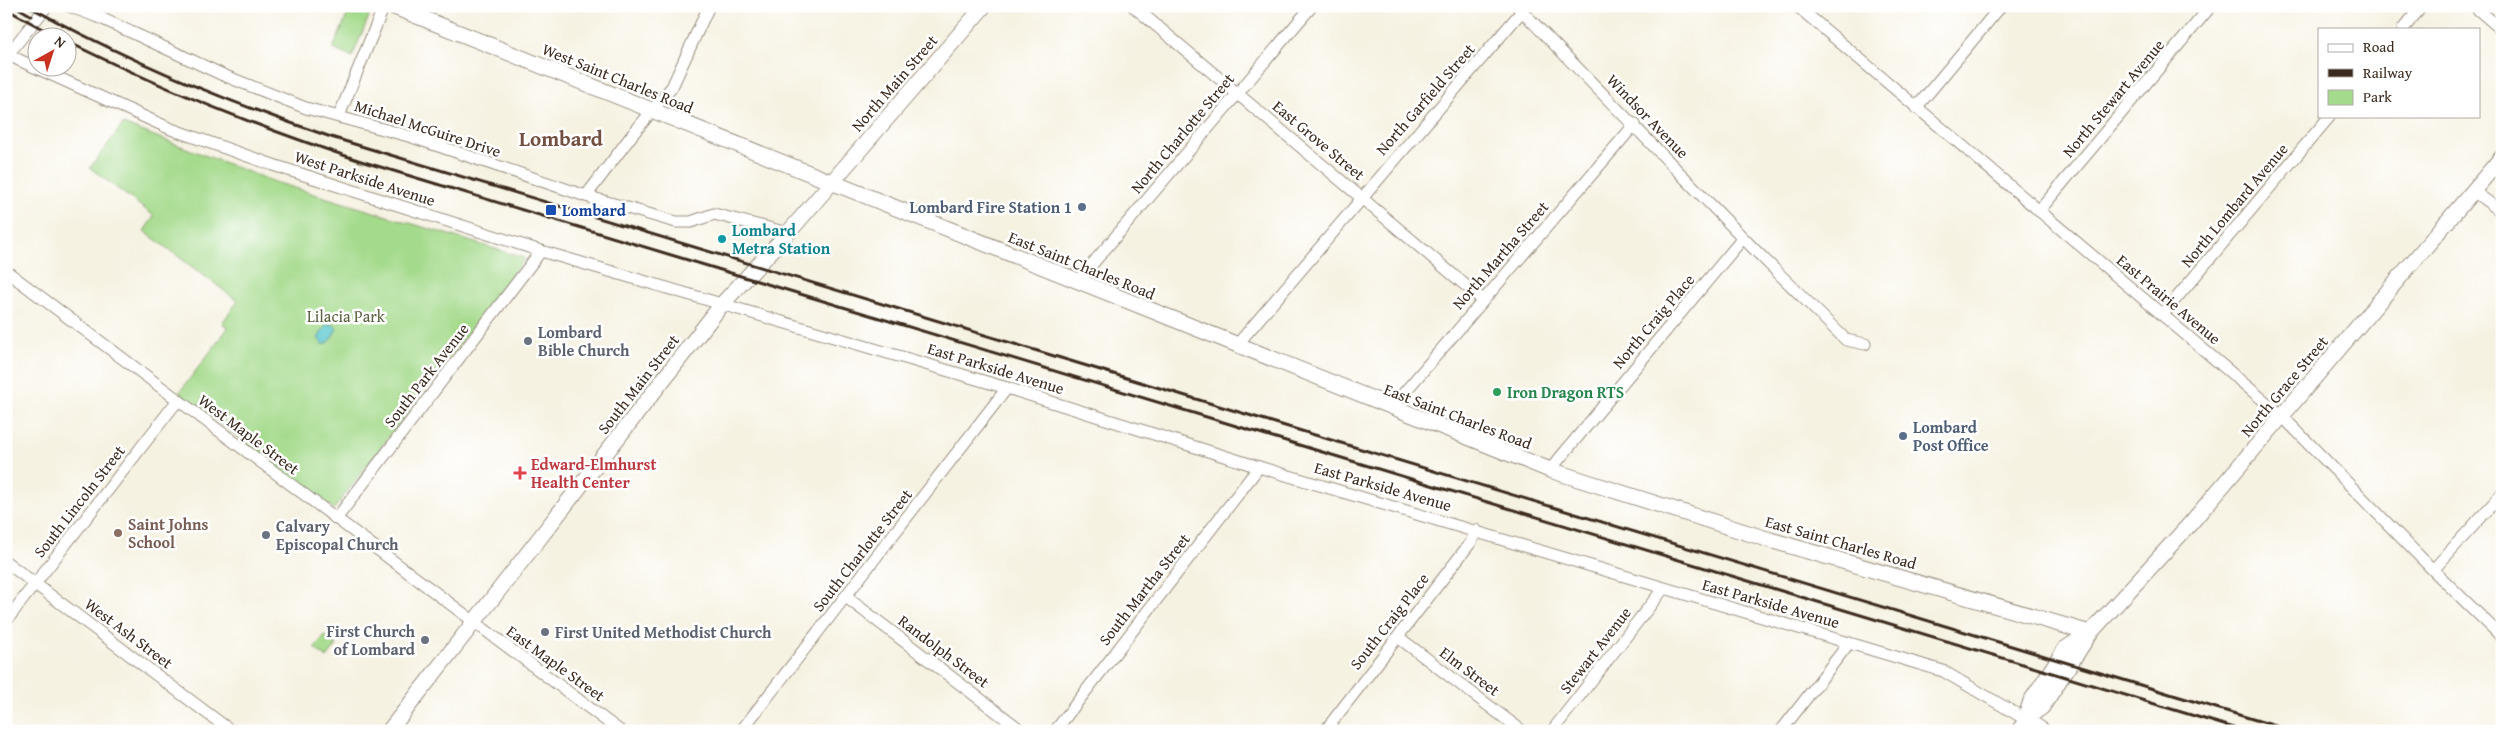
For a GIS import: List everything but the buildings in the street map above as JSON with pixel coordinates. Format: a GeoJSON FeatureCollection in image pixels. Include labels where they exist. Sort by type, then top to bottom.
{"type":"FeatureCollection","features":[{"type":"Feature","properties":{"kind":"main road","name":"West Saint Charles Road"},"geometry":{"type":"LineString","coordinates":[[392,6],[831,184]]}},
{"type":"Feature","properties":{"kind":"main road","name":"North Main Street"},"geometry":{"type":"LineString","coordinates":[[831,184],[984,6]]}},
{"type":"Feature","properties":{"kind":"main road","name":"North Grace Street"},"geometry":{"type":"LineString","coordinates":[[2020,725],[2031,701],[2065,649],[2090,633],[2190,524],[2502,157]]}},
{"type":"Feature","properties":{"kind":"main road","name":"South Main Street"},"geometry":{"type":"LineString","coordinates":[[389,731],[724,303],[831,184]]}},
{"type":"Feature","properties":{"kind":"main road","name":"East Saint Charles Road"},"geometry":{"type":"LineString","coordinates":[[831,184],[1550,470],[1770,540],[2090,633]]}},
{"type":"Feature","properties":{"kind":"main road"},"geometry":{"type":"LineString","coordinates":[[2020,725],[2044,731]]}},
{"type":"Feature","properties":{"kind":"street"},"geometry":{"type":"LineString","coordinates":[[7,56],[47,6]]}},
{"type":"Feature","properties":{"kind":"street","name":"Michael McGuire Drive"},"geometry":{"type":"LineString","coordinates":[[69,6],[256,89],[306,108],[412,137],[586,196],[676,222],[685,222],[714,214],[788,234]]}},
{"type":"Feature","properties":{"kind":"street"},"geometry":{"type":"LineString","coordinates":[[339,116],[384,6]]}},
{"type":"Feature","properties":{"kind":"street"},"geometry":{"type":"LineString","coordinates":[[586,196],[672,87],[709,6]]}},
{"type":"Feature","properties":{"kind":"street","name":"East Grove Street"},"geometry":{"type":"LineString","coordinates":[[1133,6],[1483,300]]}},
{"type":"Feature","properties":{"kind":"street","name":"North Charlotte Street"},"geometry":{"type":"LineString","coordinates":[[1078,282],[1312,6]]}},
{"type":"Feature","properties":{"kind":"street","name":"East Prairie Avenue"},"geometry":{"type":"LineString","coordinates":[[1797,6],[2282,416],[2432,570],[2502,637]]}},
{"type":"Feature","properties":{"kind":"street"},"geometry":{"type":"LineString","coordinates":[[1916,108],[2001,6]]}},
{"type":"Feature","properties":{"kind":"street","name":"North Stewart Avenue"},"geometry":{"type":"LineString","coordinates":[[2039,211],[2211,6]]}},
{"type":"Feature","properties":{"kind":"street"},"geometry":{"type":"LineString","coordinates":[[2404,28],[2422,6]]}},
{"type":"Feature","properties":{"kind":"street"},"geometry":{"type":"LineString","coordinates":[[2474,6],[2502,30]]}},
{"type":"Feature","properties":{"kind":"street","name":"Windsor Avenue"},"geometry":{"type":"LineString","coordinates":[[1520,9],[1635,124],[1755,250],[1846,340],[1865,344]]}},
{"type":"Feature","properties":{"kind":"street","name":"North Garfield Street"},"geometry":{"type":"LineString","coordinates":[[1236,346],[1520,9]]}},
{"type":"Feature","properties":{"kind":"street","name":"West Parkside Avenue"},"geometry":{"type":"LineString","coordinates":[[7,56],[112,104],[234,153],[541,251],[724,303]]}},
{"type":"Feature","properties":{"kind":"street","name":"North Lombard Avenue"},"geometry":{"type":"LineString","coordinates":[[2163,314],[2328,118]]}},
{"type":"Feature","properties":{"kind":"street","name":"North Martha Street"},"geometry":{"type":"LineString","coordinates":[[1391,408],[1635,124]]}},
{"type":"Feature","properties":{"kind":"street"},"geometry":{"type":"LineString","coordinates":[[2474,190],[2502,212]]}},
{"type":"Feature","properties":{"kind":"street","name":"North Craig Place"},"geometry":{"type":"LineString","coordinates":[[1550,470],[1744,238]]}},
{"type":"Feature","properties":{"kind":"street","name":"South Park Avenue"},"geometry":{"type":"LineString","coordinates":[[336,519],[541,251]]}},
{"type":"Feature","properties":{"kind":"street","name":"West Maple Street"},"geometry":{"type":"LineString","coordinates":[[6,271],[473,622]]}},
{"type":"Feature","properties":{"kind":"street","name":"East Parkside Avenue"},"geometry":{"type":"LineString","coordinates":[[724,303],[1007,388],[1259,467],[1476,530],[1663,589],[1943,671],[2020,725]]}},
{"type":"Feature","properties":{"kind":"street","name":"South Charlotte Street"},"geometry":{"type":"LineString","coordinates":[[741,731],[1007,388]]}},
{"type":"Feature","properties":{"kind":"street","name":"South Lincoln Street"},"geometry":{"type":"LineString","coordinates":[[6,621],[178,400]]}},
{"type":"Feature","properties":{"kind":"street","name":"South Martha Street"},"geometry":{"type":"LineString","coordinates":[[1055,731],[1259,467]]}},
{"type":"Feature","properties":{"kind":"street"},"geometry":{"type":"LineString","coordinates":[[2432,570],[2502,494]]}},
{"type":"Feature","properties":{"kind":"street","name":"South Craig Place"},"geometry":{"type":"LineString","coordinates":[[1325,731],[1471,542],[1476,530]]}},
{"type":"Feature","properties":{"kind":"street","name":"West Ash Street"},"geometry":{"type":"LineString","coordinates":[[6,562],[231,731]]}},
{"type":"Feature","properties":{"kind":"street","name":"Stewart Avenue"},"geometry":{"type":"LineString","coordinates":[[1552,731],[1663,589]]}},
{"type":"Feature","properties":{"kind":"street","name":"Randolph Street"},"geometry":{"type":"LineString","coordinates":[[846,597],[1022,731]]}},
{"type":"Feature","properties":{"kind":"street","name":"East Maple Street"},"geometry":{"type":"LineString","coordinates":[[473,622],[620,731]]}},
{"type":"Feature","properties":{"kind":"street","name":"Elm Street"},"geometry":{"type":"LineString","coordinates":[[1398,638],[1522,731]]}},
{"type":"Feature","properties":{"kind":"street"},"geometry":{"type":"LineString","coordinates":[[1781,731],[1849,643]]}},
{"type":"Feature","properties":{"kind":"green space"},"geometry":{"type":"Polygon","coordinates":[[[351,6],[370,14],[352,57],[333,49],[351,6]]]}},
{"type":"Feature","properties":{"kind":"green space","name":"Lilacia Park"},"geometry":{"type":"Polygon","coordinates":[[[123,124],[275,182],[525,258],[334,509],[179,393],[228,328],[222,323],[238,301],[144,231],[154,216],[90,168],[123,124]]]}},
{"type":"Feature","properties":{"kind":"green space"},"geometry":{"type":"Polygon","coordinates":[[[325,635],[337,645],[327,658],[314,648],[325,635]]]}},
{"type":"Feature","properties":{"kind":"water"},"geometry":{"type":"Polygon","coordinates":[[[327,324],[333,324],[337,329],[329,342],[323,345],[318,338],[327,324]]]}},
{"type":"Feature","properties":{"kind":"railway"},"geometry":{"type":"LineString","coordinates":[[15,6],[32,16]]}},
{"type":"Feature","properties":{"kind":"railway"},"geometry":{"type":"LineString","coordinates":[[28,6],[101,44],[176,78],[253,109],[331,137],[2292,731]]}},
{"type":"Feature","properties":{"kind":"railway"},"geometry":{"type":"LineString","coordinates":[[6,9],[41,28]]}},
{"type":"Feature","properties":{"kind":"railway"},"geometry":{"type":"LineString","coordinates":[[78,47],[213,107],[288,136],[364,162],[2244,731]]}},
{"type":"Feature","properties":{"kind":"place","name":"Lombard Fire Station 1"},"geometry":{"type":"Point","coordinates":[1082,207]}},
{"type":"Feature","properties":{"kind":"place","name":"Lombard"},"geometry":{"type":"Point","coordinates":[551,210]}},
{"type":"Feature","properties":{"kind":"place","name":"Lombard Metra Station"},"geometry":{"type":"Point","coordinates":[722,239]}},
{"type":"Feature","properties":{"kind":"place","name":"Lombard Bible Church"},"geometry":{"type":"Point","coordinates":[528,341]}},
{"type":"Feature","properties":{"kind":"place","name":"Iron Dragon RTS"},"geometry":{"type":"Point","coordinates":[1497,392]}},
{"type":"Feature","properties":{"kind":"place","name":"Lombard Post Office"},"geometry":{"type":"Point","coordinates":[1903,436]}},
{"type":"Feature","properties":{"kind":"place","name":"Edward-Elmhurst Health Center"},"geometry":{"type":"Point","coordinates":[520,473]}},
{"type":"Feature","properties":{"kind":"place","name":"Saint Johns School"},"geometry":{"type":"Point","coordinates":[118,533]}},
{"type":"Feature","properties":{"kind":"place","name":"Calvary Episcopal Church"},"geometry":{"type":"Point","coordinates":[266,535]}},
{"type":"Feature","properties":{"kind":"place","name":"First United Methodist Church"},"geometry":{"type":"Point","coordinates":[545,632]}},
{"type":"Feature","properties":{"kind":"place","name":"First Church of Lombard"},"geometry":{"type":"Point","coordinates":[425,640]}},
{"type":"Feature","properties":{"kind":"district","name":"Lombard"},"geometry":{"type":"Point","coordinates":[561,139]}}]}
